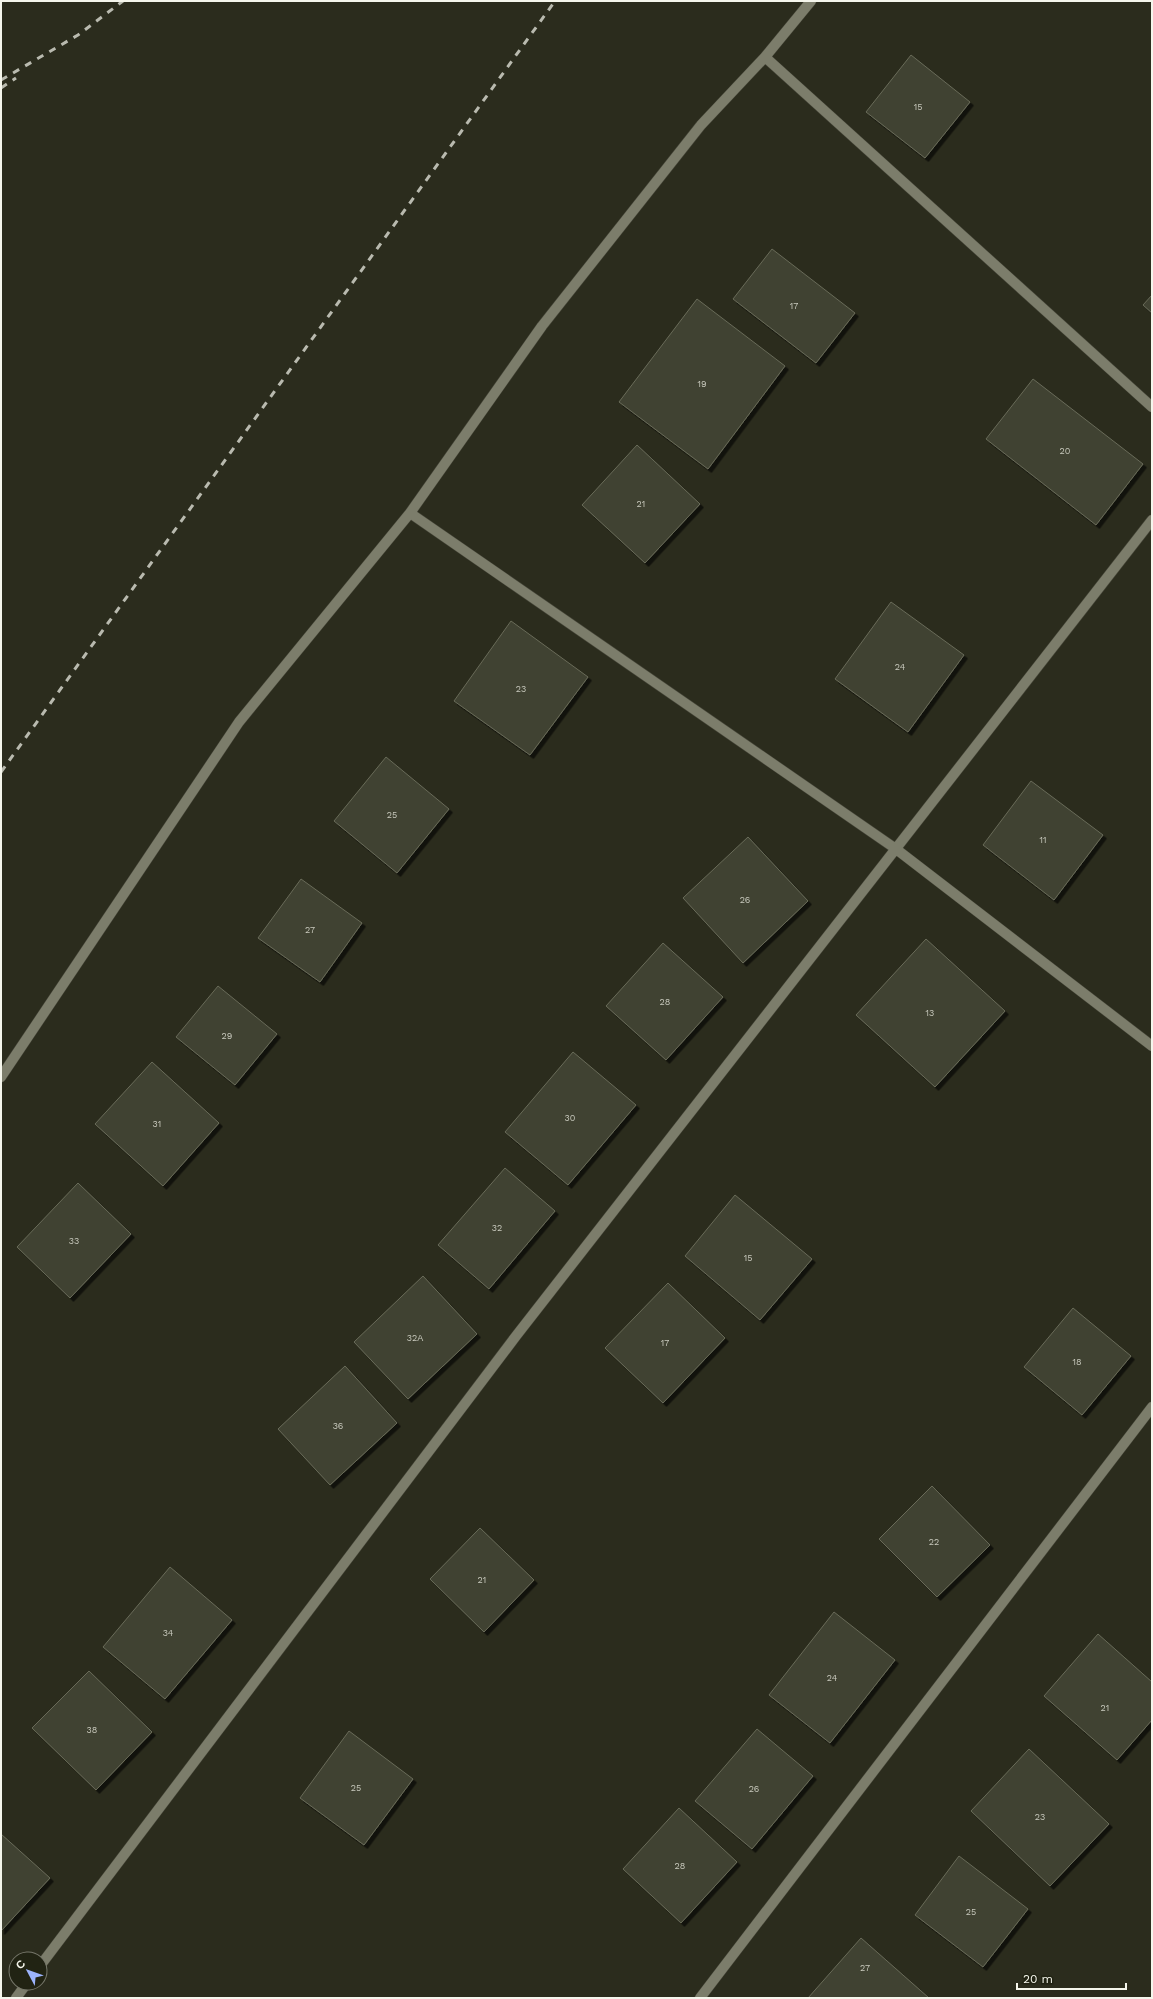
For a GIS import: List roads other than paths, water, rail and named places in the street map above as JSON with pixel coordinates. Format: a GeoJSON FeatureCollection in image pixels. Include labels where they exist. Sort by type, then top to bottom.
{"type":"FeatureCollection","features":[{"type":"Feature","properties":{"kind":"street"},"geometry":{"type":"LineString","coordinates":[[1,1078],[238,722],[410,512],[542,326],[701,125],[765,57],[811,1]]}},
{"type":"Feature","properties":{"kind":"street"},"geometry":{"type":"LineString","coordinates":[[765,57],[1152,407]]}},
{"type":"Feature","properties":{"kind":"street"},"geometry":{"type":"LineString","coordinates":[[410,512],[896,849],[1152,1046]]}},
{"type":"Feature","properties":{"kind":"street"},"geometry":{"type":"LineString","coordinates":[[48,1955],[516,1336],[1152,520]]}},
{"type":"Feature","properties":{"kind":"street"},"geometry":{"type":"LineString","coordinates":[[700,1998],[1152,1407]]}},
{"type":"Feature","properties":{"kind":"railway"},"geometry":{"type":"LineString","coordinates":[[1,80],[78,35],[123,1]]}},
{"type":"Feature","properties":{"kind":"railway"},"geometry":{"type":"LineString","coordinates":[[1,772],[555,1]]}},
{"type":"Feature","properties":{"kind":"railway"},"geometry":{"type":"LineString","coordinates":[[1,88],[16,78]]}}]}
